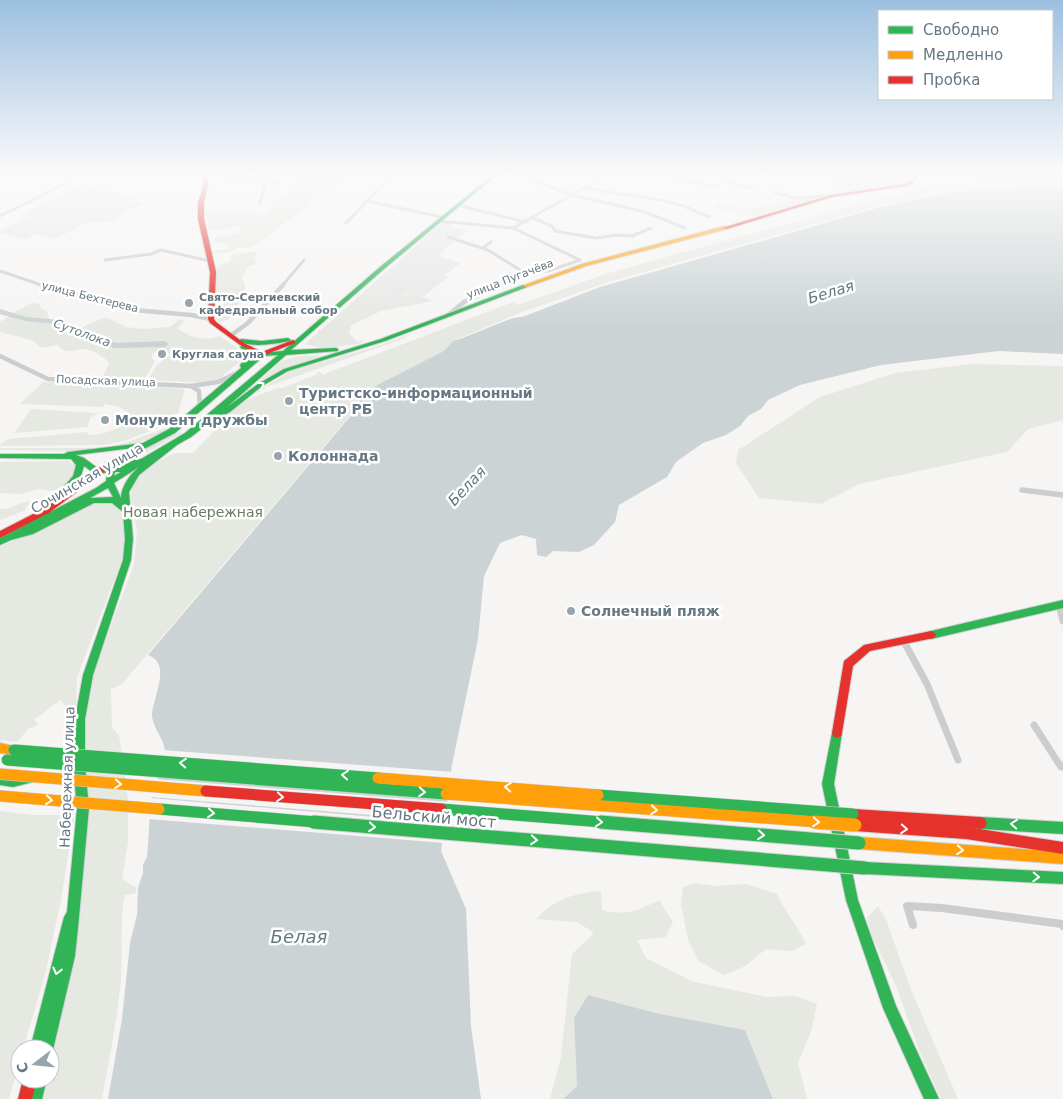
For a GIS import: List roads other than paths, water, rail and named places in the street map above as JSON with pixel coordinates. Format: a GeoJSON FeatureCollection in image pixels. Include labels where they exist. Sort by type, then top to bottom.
{"type":"FeatureCollection","features":[{"type":"Feature","properties":{"kind":"main road"},"geometry":{"type":"LineString","coordinates":[[202,225],[212,272],[211,318],[213,323],[233,338],[246,347],[262,354],[312,351],[371,344]]}},
{"type":"Feature","properties":{"kind":"main road","name":"Сочинская улица"},"geometry":{"type":"LineString","coordinates":[[2,538],[46,511],[98,472],[111,471],[155,455],[206,422],[433,225]]}},
{"type":"Feature","properties":{"kind":"main road","name":"улица Пугачёва"},"geometry":{"type":"LineString","coordinates":[[371,344],[558,273],[735,225]]}},
{"type":"Feature","properties":{"kind":"main road"},"geometry":{"type":"LineString","coordinates":[[233,338],[262,343],[297,338],[324,320]]}},
{"type":"Feature","properties":{"kind":"main road"},"geometry":{"type":"LineString","coordinates":[[312,351],[305,349],[301,344],[324,320]]}},
{"type":"Feature","properties":{"kind":"main road"},"geometry":{"type":"LineString","coordinates":[[233,338],[250,356],[243,365],[245,369]]}},
{"type":"Feature","properties":{"kind":"main road","name":"Сочинская улица"},"geometry":{"type":"LineString","coordinates":[[2,538],[91,495],[111,471],[142,445],[172,431],[262,354],[300,339]]}},
{"type":"Feature","properties":{"kind":"main road"},"geometry":{"type":"LineString","coordinates":[[206,422],[286,370],[371,344]]}},
{"type":"Feature","properties":{"kind":"main road"},"geometry":{"type":"LineString","coordinates":[[0,456],[63,455],[142,445]]}},
{"type":"Feature","properties":{"kind":"main road"},"geometry":{"type":"LineString","coordinates":[[123,508],[125,492],[136,473],[173,445]]}},
{"type":"Feature","properties":{"kind":"main road"},"geometry":{"type":"LineString","coordinates":[[63,455],[81,460],[98,472],[121,469],[155,455]]}},
{"type":"Feature","properties":{"kind":"main road"},"geometry":{"type":"LineString","coordinates":[[46,511],[71,485],[79,471],[79,461],[63,455]]}},
{"type":"Feature","properties":{"kind":"main road"},"geometry":{"type":"LineString","coordinates":[[111,471],[123,508]]}},
{"type":"Feature","properties":{"kind":"main road"},"geometry":{"type":"LineString","coordinates":[[2,538],[30,532],[93,500],[114,500],[123,508]]}},
{"type":"Feature","properties":{"kind":"main road","name":"Набережная улица"},"geometry":{"type":"LineString","coordinates":[[50,1039],[68,956],[83,808],[79,764],[80,719],[89,670],[128,560],[129,539],[123,508]]}},
{"type":"Feature","properties":{"kind":"main road"},"geometry":{"type":"LineString","coordinates":[[932,1099],[890,1008],[852,900],[828,784],[848,664],[867,648],[996,621],[1061,605]]}},
{"type":"Feature","properties":{"kind":"main road"},"geometry":{"type":"LineString","coordinates":[[0,748],[853,814],[1063,828]]}},
{"type":"Feature","properties":{"kind":"main road","name":"Бельский мост"},"geometry":{"type":"LineString","coordinates":[[4,760],[966,833],[1063,848]]}},
{"type":"Feature","properties":{"kind":"main road","name":"Бельский мост"},"geometry":{"type":"LineString","coordinates":[[0,774],[1063,858]]}},
{"type":"Feature","properties":{"kind":"main road"},"geometry":{"type":"LineString","coordinates":[[0,780],[14,782],[36,777]]}},
{"type":"Feature","properties":{"kind":"main road","name":"Бельский мост"},"geometry":{"type":"LineString","coordinates":[[0,796],[865,868],[1063,878]]}},
{"type":"Feature","properties":{"kind":"main road","name":"Набережная улица"},"geometry":{"type":"LineString","coordinates":[[39,1039],[65,930],[73,907]]}},
{"type":"Feature","properties":{"kind":"street"},"geometry":{"type":"LineString","coordinates":[[448,315],[464,302],[512,280],[523,272],[548,271],[580,260],[513,228],[475,225]]}},
{"type":"Feature","properties":{"kind":"street"},"geometry":{"type":"LineString","coordinates":[[513,228],[519,225]]}},
{"type":"Feature","properties":{"kind":"street"},"geometry":{"type":"LineString","coordinates":[[550,225],[555,231],[590,238],[617,235],[632,236],[651,228]]}},
{"type":"Feature","properties":{"kind":"street"},"geometry":{"type":"LineString","coordinates":[[678,225],[685,228]]}},
{"type":"Feature","properties":{"kind":"street"},"geometry":{"type":"LineString","coordinates":[[448,237],[484,247],[504,258],[523,272]]}},
{"type":"Feature","properties":{"kind":"street"},"geometry":{"type":"LineString","coordinates":[[484,247],[490,242]]}},
{"type":"Feature","properties":{"kind":"street"},"geometry":{"type":"LineString","coordinates":[[106,260],[151,254],[160,250],[210,261]]}},
{"type":"Feature","properties":{"kind":"street"},"geometry":{"type":"LineString","coordinates":[[233,338],[300,267],[304,260]]}},
{"type":"Feature","properties":{"kind":"street","name":"улица Бехтерева"},"geometry":{"type":"LineString","coordinates":[[0,271],[54,290],[134,310],[211,318]]}},
{"type":"Feature","properties":{"kind":"street","name":"Посадская улица"},"geometry":{"type":"LineString","coordinates":[[0,356],[48,379],[191,386],[218,382],[245,369]]}},
{"type":"Feature","properties":{"kind":"street"},"geometry":{"type":"LineString","coordinates":[[191,386],[199,391],[200,408]]}},
{"type":"Feature","properties":{"kind":"street"},"geometry":{"type":"LineString","coordinates":[[1022,490],[1063,495]]}},
{"type":"Feature","properties":{"kind":"street"},"geometry":{"type":"LineString","coordinates":[[1061,605],[1063,620]]}},
{"type":"Feature","properties":{"kind":"street"},"geometry":{"type":"LineString","coordinates":[[903,640],[919,665],[958,760]]}},
{"type":"Feature","properties":{"kind":"street"},"geometry":{"type":"LineString","coordinates":[[1034,725],[1062,766]]}},
{"type":"Feature","properties":{"kind":"street"},"geometry":{"type":"LineString","coordinates":[[913,925],[907,906],[942,908],[1062,925]]}},
{"type":"Feature","properties":{"kind":"water","name":"Белая"},"geometry":{"type":"Polygon","coordinates":[[[817,225],[1063,225],[1063,354],[999,351],[881,365],[800,385],[768,400],[761,409],[748,416],[740,426],[726,435],[703,443],[676,462],[667,477],[619,505],[615,522],[594,545],[579,552],[553,551],[546,557],[537,555],[536,539],[522,535],[500,543],[484,576],[478,639],[452,765],[441,851],[466,909],[471,1026],[481,1099],[108,1099],[122,1019],[130,943],[137,915],[138,888],[143,873],[143,865],[147,857],[152,796],[165,755],[164,744],[152,715],[159,682],[159,666],[148,655],[360,405],[359,398],[349,394],[351,392],[362,396],[368,395],[377,385],[444,351],[453,341],[600,287],[817,225]]]}},
{"type":"Feature","properties":{"kind":"water"},"geometry":{"type":"Polygon","coordinates":[[[588,995],[656,1013],[745,1030],[773,1099],[563,1099],[577,1086],[574,1018],[588,995]]]}},
{"type":"Feature","properties":{"kind":"waterway","name":"Сутолока"},"geometry":{"type":"LineString","coordinates":[[0,311],[25,319],[57,322],[114,345],[165,344]]}},
{"type":"Feature","properties":{"kind":"place","name":"Свято-Сергиевский кафедральный собор"},"geometry":{"type":"Point","coordinates":[189,303]}},
{"type":"Feature","properties":{"kind":"place","name":"Круглая сауна"},"geometry":{"type":"Point","coordinates":[162,354]}},
{"type":"Feature","properties":{"kind":"place","name":"Туристско-информационный центр РБ"},"geometry":{"type":"Point","coordinates":[289,401]}},
{"type":"Feature","properties":{"kind":"place","name":"Монумент дружбы"},"geometry":{"type":"Point","coordinates":[105,420]}},
{"type":"Feature","properties":{"kind":"place","name":"Колоннада"},"geometry":{"type":"Point","coordinates":[278,456]}},
{"type":"Feature","properties":{"kind":"place","name":"Солнечный пляж"},"geometry":{"type":"Point","coordinates":[571,611]}},
{"type":"Feature","properties":{"kind":"park label","name":"Новая набережная"},"geometry":{"type":"Point","coordinates":[193,512]}}]}
